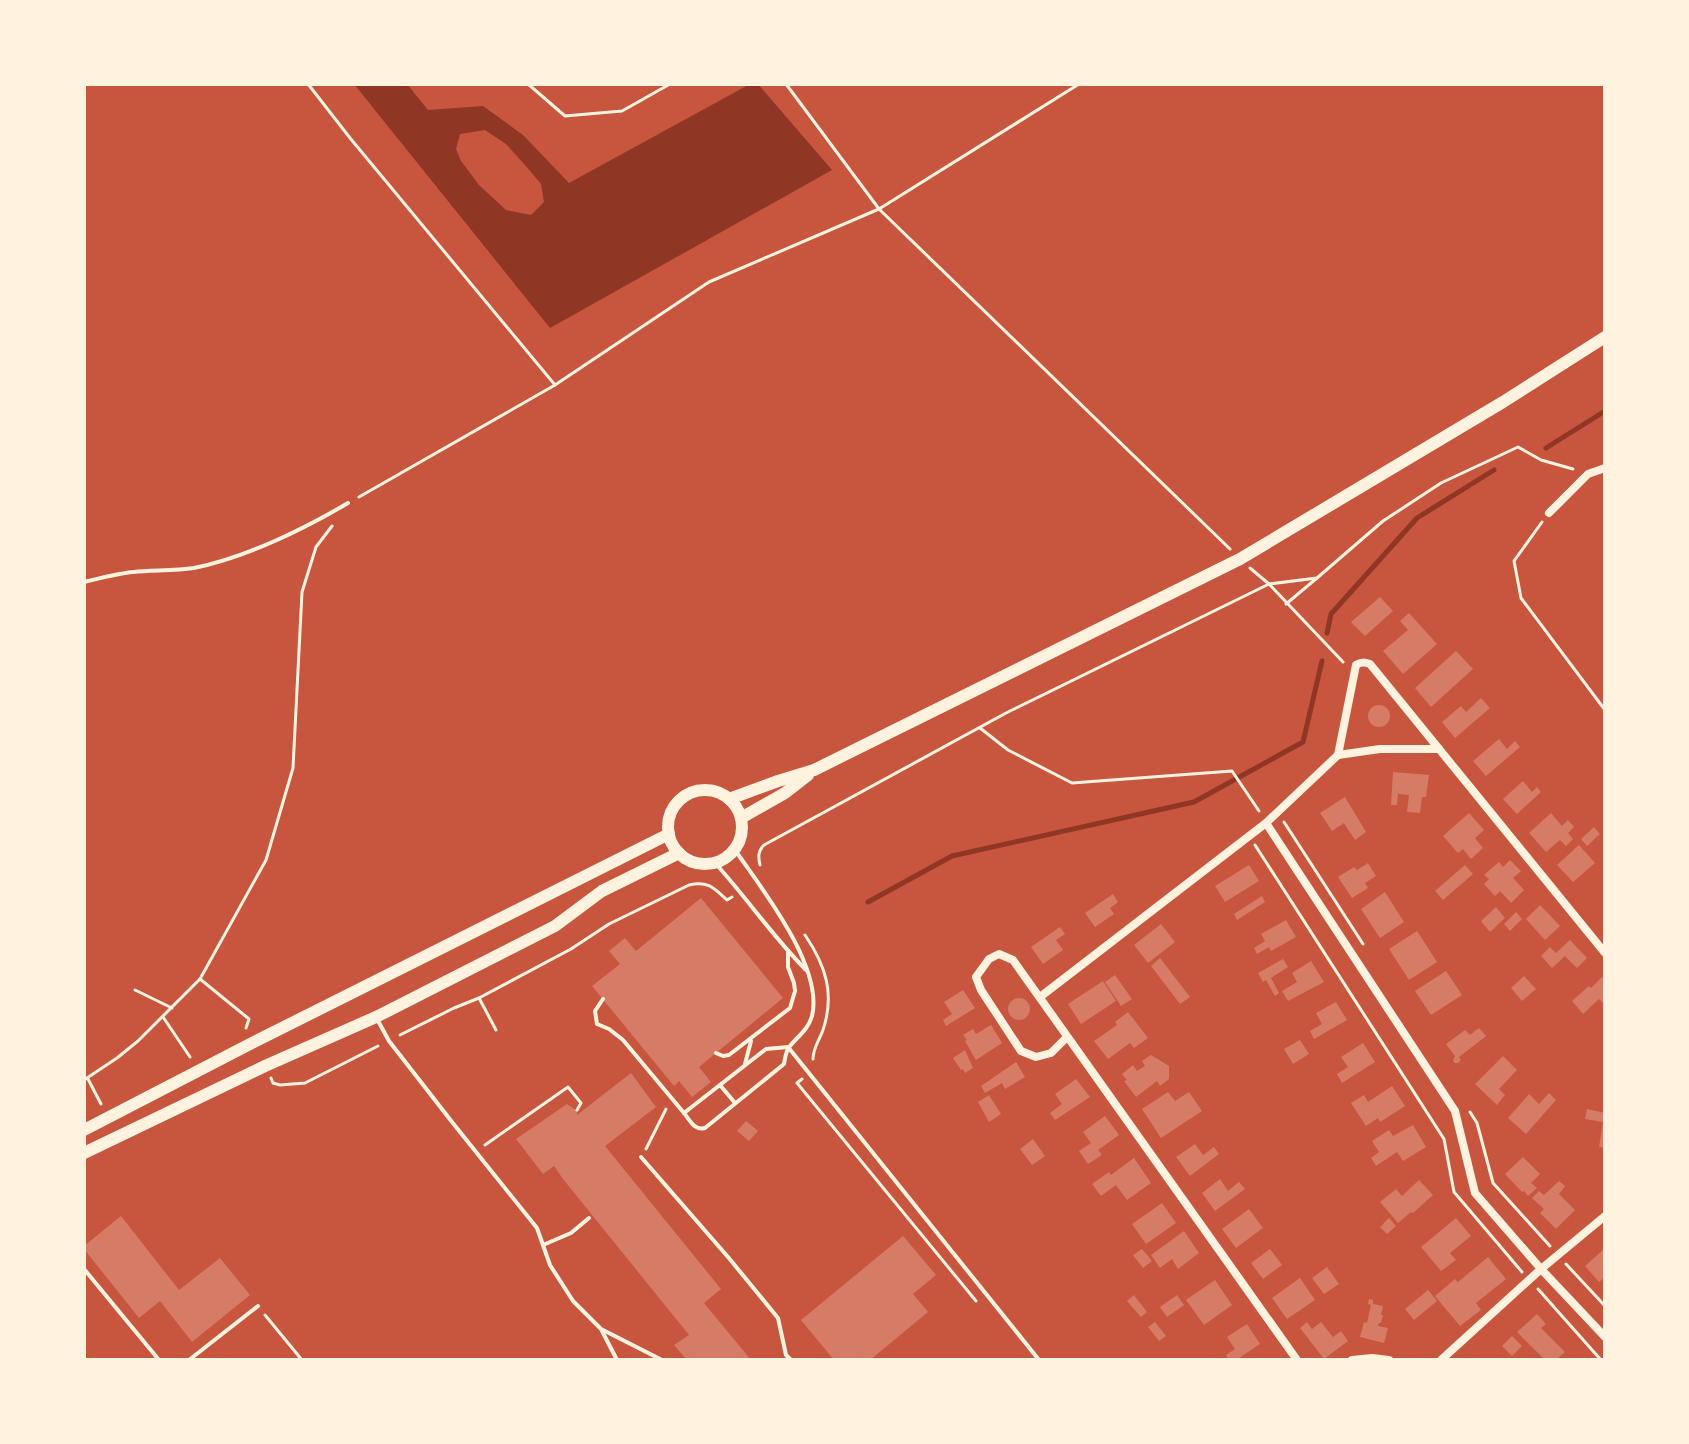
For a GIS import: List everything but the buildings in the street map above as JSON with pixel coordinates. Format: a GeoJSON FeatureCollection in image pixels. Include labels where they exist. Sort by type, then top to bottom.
{"type":"FeatureCollection","features":[{"type":"Feature","properties":{"kind":"main road"},"geometry":{"type":"LineString","coordinates":[[729,799],[814,770],[1240,559],[1503,402],[1605,337]]}},
{"type":"Feature","properties":{"kind":"main road"},"geometry":{"type":"LineString","coordinates":[[741,818],[785,793],[814,770]]}},
{"type":"Feature","properties":{"kind":"main road"},"geometry":{"type":"LineString","coordinates":[[698,791],[720,793],[737,808],[741,818],[740,840],[735,850],[715,863],[690,861],[679,853],[669,834],[672,811],[678,802],[698,791]]}},
{"type":"Feature","properties":{"kind":"main road"},"geometry":{"type":"LineString","coordinates":[[84,1130],[669,834]]}},
{"type":"Feature","properties":{"kind":"main road"},"geometry":{"type":"LineString","coordinates":[[84,1153],[265,1066],[376,1017],[555,926],[602,891],[679,853]]}},
{"type":"Feature","properties":{"kind":"street"},"geometry":{"type":"LineString","coordinates":[[1549,513],[1588,474],[1605,468]]}},
{"type":"Feature","properties":{"kind":"street"},"geometry":{"type":"LineString","coordinates":[[1338,755],[1356,665],[1360,662],[1370,664],[1605,953]]}},
{"type":"Feature","properties":{"kind":"street"},"geometry":{"type":"LineString","coordinates":[[1040,997],[1266,823],[1338,755],[1380,749],[1439,749]]}},
{"type":"Feature","properties":{"kind":"street"},"geometry":{"type":"LineString","coordinates":[[1266,823],[1455,1111],[1475,1193],[1605,1337]]}},
{"type":"Feature","properties":{"kind":"street"},"geometry":{"type":"LineString","coordinates":[[1067,1037],[1051,1053],[1036,1057],[1021,1051],[981,990],[976,977],[989,959],[999,954],[1013,960],[1297,1360]]}},
{"type":"Feature","properties":{"kind":"street"},"geometry":{"type":"LineString","coordinates":[[1441,1360],[1541,1269],[1605,1216]]}},
{"type":"Feature","properties":{"kind":"street"},"geometry":{"type":"LineString","coordinates":[[1352,1360],[1389,1360]]}},
{"type":"Feature","properties":{"kind":"lane"},"geometry":{"type":"LineString","coordinates":[[84,582],[132,572],[211,564],[314,523],[348,503]]}},
{"type":"Feature","properties":{"kind":"lane"},"geometry":{"type":"LineString","coordinates":[[684,1113],[766,1049],[788,1047],[803,1034],[813,1015],[813,990],[799,947],[735,850]]}},
{"type":"Feature","properties":{"kind":"lane"},"geometry":{"type":"LineString","coordinates":[[715,863],[808,972]]}},
{"type":"Feature","properties":{"kind":"lane"},"geometry":{"type":"LineString","coordinates":[[716,1053],[729,1055],[790,1008],[795,991],[788,967],[788,952]]}},
{"type":"Feature","properties":{"kind":"lane"},"geometry":{"type":"LineString","coordinates":[[603,999],[595,1011],[597,1024],[623,1040],[695,1127],[700,1129],[784,1064],[788,1047]]}},
{"type":"Feature","properties":{"kind":"lane"},"geometry":{"type":"LineString","coordinates":[[376,1017],[389,1041],[537,1228],[550,1265],[573,1301],[601,1329],[617,1360]]}},
{"type":"Feature","properties":{"kind":"lane"},"geometry":{"type":"LineString","coordinates":[[745,1065],[751,1039]]}},
{"type":"Feature","properties":{"kind":"lane"},"geometry":{"type":"LineString","coordinates":[[788,1047],[1039,1360]]}},
{"type":"Feature","properties":{"kind":"lane"},"geometry":{"type":"LineString","coordinates":[[720,1085],[735,1103]]}},
{"type":"Feature","properties":{"kind":"lane"},"geometry":{"type":"LineString","coordinates":[[641,1157],[778,1318],[786,1355],[791,1360]]}},
{"type":"Feature","properties":{"kind":"lane"},"geometry":{"type":"LineString","coordinates":[[543,1245],[571,1233],[589,1218]]}},
{"type":"Feature","properties":{"kind":"lane"},"geometry":{"type":"LineString","coordinates":[[84,1269],[159,1360]]}},
{"type":"Feature","properties":{"kind":"lane"},"geometry":{"type":"LineString","coordinates":[[189,1360],[258,1306]]}},
{"type":"Feature","properties":{"kind":"lane"},"geometry":{"type":"LineString","coordinates":[[601,1329],[662,1360]]}},
{"type":"Feature","properties":{"kind":"path"},"geometry":{"type":"LineString","coordinates":[[308,84],[555,385]]}},
{"type":"Feature","properties":{"kind":"path"},"geometry":{"type":"LineString","coordinates":[[528,84],[565,116],[622,111],[670,84]]}},
{"type":"Feature","properties":{"kind":"path"},"geometry":{"type":"LineString","coordinates":[[786,84],[879,209],[1269,584],[1353,674]]}},
{"type":"Feature","properties":{"kind":"path"},"geometry":{"type":"LineString","coordinates":[[348,503],[555,385],[709,282],[879,209],[1079,84]]}},
{"type":"Feature","properties":{"kind":"path"},"geometry":{"type":"LineString","coordinates":[[1286,604],[1383,521],[1441,483],[1518,447],[1541,460],[1588,474]]}},
{"type":"Feature","properties":{"kind":"path"},"geometry":{"type":"LineString","coordinates":[[1549,513],[1514,561],[1521,598],[1605,710]]}},
{"type":"Feature","properties":{"kind":"path"},"geometry":{"type":"LineString","coordinates":[[101,1104],[86,1079],[117,1058],[200,979],[266,860],[293,768],[302,592],[316,547],[332,525]]}},
{"type":"Feature","properties":{"kind":"path"},"geometry":{"type":"LineString","coordinates":[[765,874],[758,857],[764,845],[1006,713],[1269,584],[1317,578]]}},
{"type":"Feature","properties":{"kind":"path"},"geometry":{"type":"LineString","coordinates":[[980,728],[1008,750],[1072,783],[1232,771],[1266,823]]}},
{"type":"Feature","properties":{"kind":"path"},"geometry":{"type":"LineString","coordinates":[[1253,842],[1444,1139],[1454,1192],[1601,1360]]}},
{"type":"Feature","properties":{"kind":"path"},"geometry":{"type":"LineString","coordinates":[[265,1066],[273,1083],[305,1083],[479,998],[571,949],[609,924],[689,885],[701,882],[720,893]]}},
{"type":"Feature","properties":{"kind":"path"},"geometry":{"type":"LineString","coordinates":[[798,925],[820,960],[829,1006],[812,1057],[816,1066],[797,1083],[977,1303]]}},
{"type":"Feature","properties":{"kind":"path"},"geometry":{"type":"LineString","coordinates":[[200,979],[249,1019],[246,1030]]}},
{"type":"Feature","properties":{"kind":"path"},"geometry":{"type":"LineString","coordinates":[[135,990],[172,1008]]}},
{"type":"Feature","properties":{"kind":"path"},"geometry":{"type":"LineString","coordinates":[[479,998],[496,1030]]}},
{"type":"Feature","properties":{"kind":"path"},"geometry":{"type":"LineString","coordinates":[[163,1017],[191,1057]]}},
{"type":"Feature","properties":{"kind":"path"},"geometry":{"type":"LineString","coordinates":[[476,1152],[568,1087],[581,1103],[577,1110]]}},
{"type":"Feature","properties":{"kind":"path"},"geometry":{"type":"LineString","coordinates":[[641,1157],[665,1110],[675,1101]]}},
{"type":"Feature","properties":{"kind":"path"},"geometry":{"type":"LineString","coordinates":[[258,1306],[302,1360]]}},
{"type":"Feature","properties":{"kind":"shaded area"},"geometry":{"type":"Polygon","coordinates":[[[354,84],[407,84],[428,110],[483,106],[523,135],[569,183],[750,84],[758,84],[832,170],[550,328],[354,84]],[[485,130],[460,134],[456,149],[479,185],[506,210],[531,215],[544,202],[541,184],[506,144],[485,130]]]}},
{"type":"Feature","properties":{"kind":"waterway"},"geometry":{"type":"LineString","coordinates":[[1546,448],[1605,411]]}},
{"type":"Feature","properties":{"kind":"waterway"},"geometry":{"type":"LineString","coordinates":[[1327,633],[1331,614],[1417,518],[1494,470]]}},
{"type":"Feature","properties":{"kind":"waterway"},"geometry":{"type":"LineString","coordinates":[[868,902],[952,856],[1194,802],[1303,742],[1322,661]]}}]}
